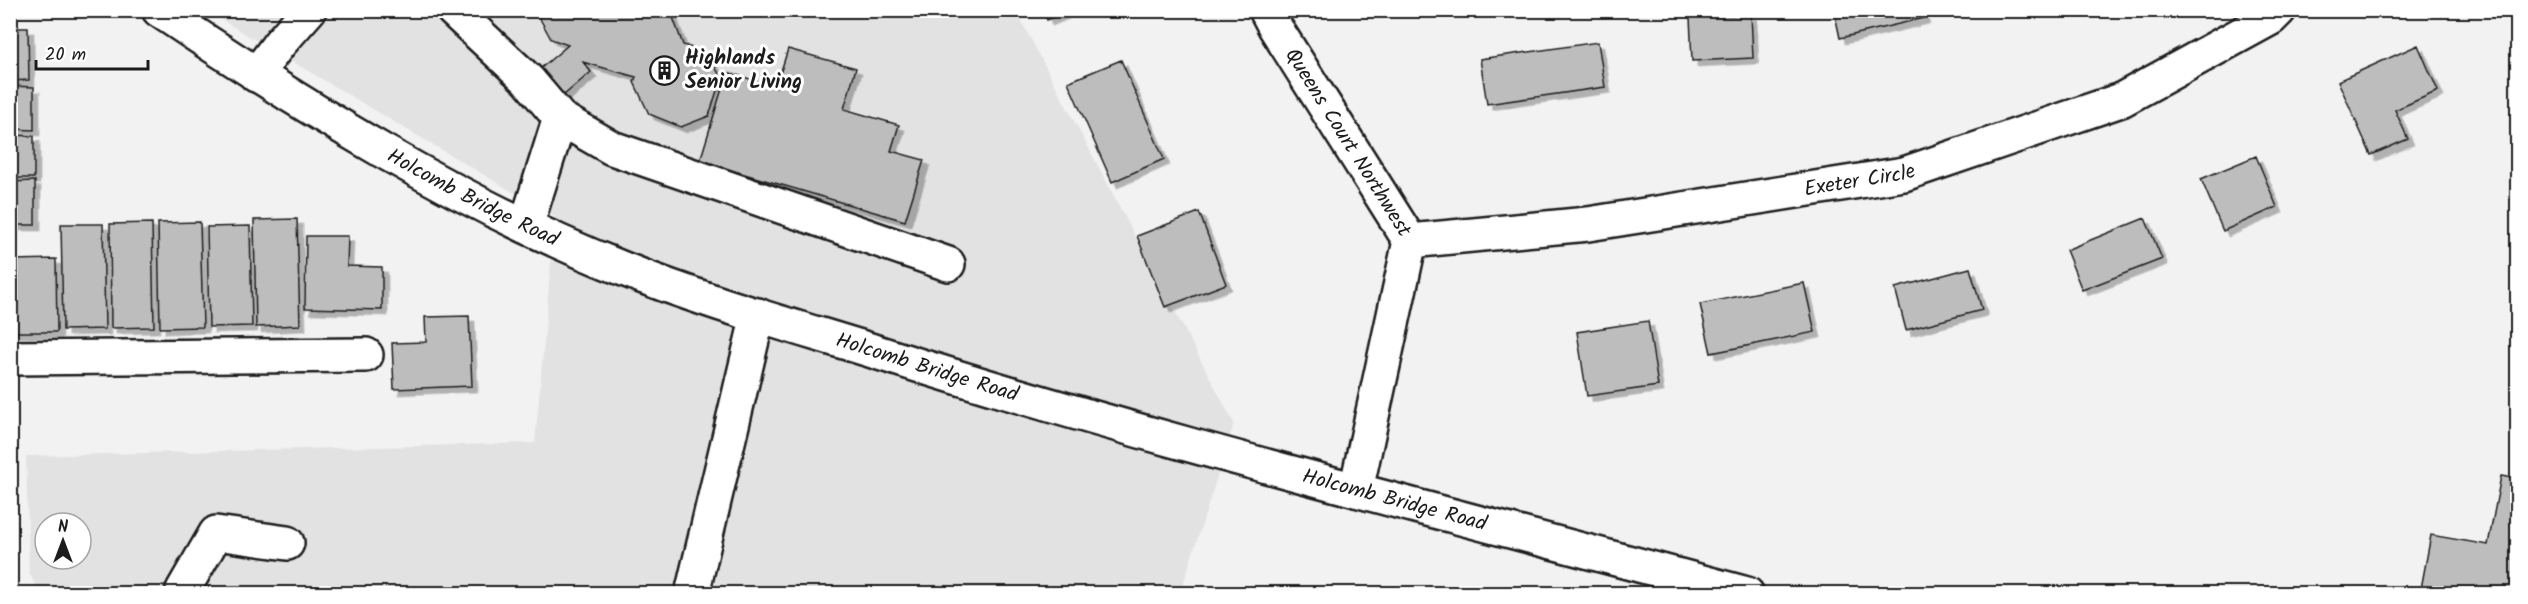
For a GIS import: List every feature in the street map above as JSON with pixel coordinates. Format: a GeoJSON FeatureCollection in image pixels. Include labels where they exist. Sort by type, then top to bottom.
{"type":"FeatureCollection","features":[{"type":"Feature","properties":{"kind":"street","name":"Holcomb Bridge Road"},"geometry":{"type":"LineString","coordinates":[[159,10],[256,75],[457,192],[526,226],[622,268],[758,315],[1024,399],[1747,594]]}},
{"type":"Feature","properties":{"kind":"street"},"geometry":{"type":"LineString","coordinates":[[256,75],[309,10]]}},
{"type":"Feature","properties":{"kind":"street"},"geometry":{"type":"LineString","coordinates":[[453,10],[528,80],[560,118],[612,148],[948,264]]}},
{"type":"Feature","properties":{"kind":"street","name":"Queens Court Northwest"},"geometry":{"type":"LineString","coordinates":[[1266,10],[1410,240],[1356,490]]}},
{"type":"Feature","properties":{"kind":"street","name":"Exeter Circle"},"geometry":{"type":"LineString","coordinates":[[1410,240],[1588,224],[1904,174],[2121,100],[2271,18],[2279,10]]}},
{"type":"Feature","properties":{"kind":"street"},"geometry":{"type":"LineString","coordinates":[[526,226],[560,118]]}},
{"type":"Feature","properties":{"kind":"street"},"geometry":{"type":"LineString","coordinates":[[692,594],[758,315]]}},
{"type":"Feature","properties":{"kind":"street"},"geometry":{"type":"LineString","coordinates":[[10,358],[366,355]]}},
{"type":"Feature","properties":{"kind":"street"},"geometry":{"type":"LineString","coordinates":[[183,590],[216,533],[287,543]]}},
{"type":"Feature","properties":{"kind":"shaded area"},"geometry":{"type":"Polygon","coordinates":[[[205,10],[1016,11],[1234,423],[1180,594],[39,593],[29,572],[26,456],[535,443],[555,217],[205,10]]]}},
{"type":"Feature","properties":{"kind":"building","name":"Highlands Senior Living"},"geometry":{"type":"Polygon","coordinates":[[[542,10],[674,10],[671,12],[683,45],[708,53],[721,78],[709,116],[681,127],[649,114],[634,82],[636,77],[583,62],[591,72],[564,95],[541,68],[568,45],[551,39],[539,17],[542,10]]]}},
{"type":"Feature","properties":{"kind":"building"},"geometry":{"type":"Polygon","coordinates":[[[1043,10],[1070,10],[1047,20],[1043,10]]]}},
{"type":"Feature","properties":{"kind":"building"},"geometry":{"type":"Polygon","coordinates":[[[1834,10],[1922,10],[1924,18],[1840,38],[1834,10]]]}},
{"type":"Feature","properties":{"kind":"building"},"geometry":{"type":"Polygon","coordinates":[[[1751,14],[1753,58],[1692,61],[1690,17],[1751,14]]]}},
{"type":"Feature","properties":{"kind":"building"},"geometry":{"type":"Polygon","coordinates":[[[10,28],[28,28],[29,80],[10,81],[10,28]]]}},
{"type":"Feature","properties":{"kind":"building"},"geometry":{"type":"Polygon","coordinates":[[[1598,42],[1605,87],[1487,104],[1480,59],[1598,42]]]}},
{"type":"Feature","properties":{"kind":"building"},"geometry":{"type":"Polygon","coordinates":[[[2418,45],[2438,91],[2395,110],[2408,139],[2371,155],[2338,81],[2418,45]]]}},
{"type":"Feature","properties":{"kind":"building"},"geometry":{"type":"Polygon","coordinates":[[[788,49],[856,68],[844,109],[899,125],[891,151],[924,160],[905,221],[700,161],[727,72],[776,87],[788,49]]]}},
{"type":"Feature","properties":{"kind":"building"},"geometry":{"type":"Polygon","coordinates":[[[1121,60],[1164,159],[1112,182],[1068,82],[1121,60]]]}},
{"type":"Feature","properties":{"kind":"building"},"geometry":{"type":"Polygon","coordinates":[[[10,86],[34,87],[34,130],[10,129],[10,86]]]}},
{"type":"Feature","properties":{"kind":"building"},"geometry":{"type":"Polygon","coordinates":[[[10,135],[34,136],[34,178],[10,178],[10,135]]]}},
{"type":"Feature","properties":{"kind":"building"},"geometry":{"type":"Polygon","coordinates":[[[2256,156],[2277,207],[2223,231],[2201,179],[2256,156]]]}},
{"type":"Feature","properties":{"kind":"building"},"geometry":{"type":"Polygon","coordinates":[[[35,181],[35,225],[10,225],[10,182],[35,181]]]}},
{"type":"Feature","properties":{"kind":"building"},"geometry":{"type":"Polygon","coordinates":[[[1199,212],[1226,284],[1165,307],[1137,236],[1199,212]]]}},
{"type":"Feature","properties":{"kind":"building"},"geometry":{"type":"Polygon","coordinates":[[[2145,218],[2162,259],[2082,290],[2066,250],[2145,218]]]}},
{"type":"Feature","properties":{"kind":"building"},"geometry":{"type":"Polygon","coordinates":[[[297,219],[300,325],[256,327],[254,220],[297,219]]]}},
{"type":"Feature","properties":{"kind":"building"},"geometry":{"type":"Polygon","coordinates":[[[200,222],[203,327],[160,328],[158,223],[200,222]]]}},
{"type":"Feature","properties":{"kind":"building"},"geometry":{"type":"Polygon","coordinates":[[[152,223],[154,327],[111,328],[110,224],[152,223]]]}},
{"type":"Feature","properties":{"kind":"building"},"geometry":{"type":"Polygon","coordinates":[[[61,224],[103,224],[105,329],[63,330],[61,224]]]}},
{"type":"Feature","properties":{"kind":"building"},"geometry":{"type":"Polygon","coordinates":[[[250,226],[252,326],[209,327],[207,227],[250,226]]]}},
{"type":"Feature","properties":{"kind":"building"},"geometry":{"type":"Polygon","coordinates":[[[306,236],[348,236],[347,266],[382,267],[382,310],[305,308],[306,236]]]}},
{"type":"Feature","properties":{"kind":"building"},"geometry":{"type":"Polygon","coordinates":[[[56,259],[57,332],[10,332],[12,260],[56,259]]]}},
{"type":"Feature","properties":{"kind":"building"},"geometry":{"type":"Polygon","coordinates":[[[1970,268],[1982,310],[1906,330],[1895,288],[1970,268]]]}},
{"type":"Feature","properties":{"kind":"building"},"geometry":{"type":"Polygon","coordinates":[[[1804,283],[1815,332],[1711,353],[1700,304],[1804,283]]]}},
{"type":"Feature","properties":{"kind":"building"},"geometry":{"type":"Polygon","coordinates":[[[469,316],[472,386],[394,389],[392,343],[426,342],[425,317],[469,316]]]}},
{"type":"Feature","properties":{"kind":"building"},"geometry":{"type":"Polygon","coordinates":[[[1648,321],[1658,386],[1587,396],[1577,332],[1648,321]]]}},
{"type":"Feature","properties":{"kind":"building"},"geometry":{"type":"Polygon","coordinates":[[[2501,476],[2518,479],[2518,594],[2420,594],[2431,535],[2488,545],[2501,476]]]}},
{"type":"Feature","properties":{"kind":"place","name":"Highlands Senior Living"},"geometry":{"type":"Point","coordinates":[664,70]}}]}
